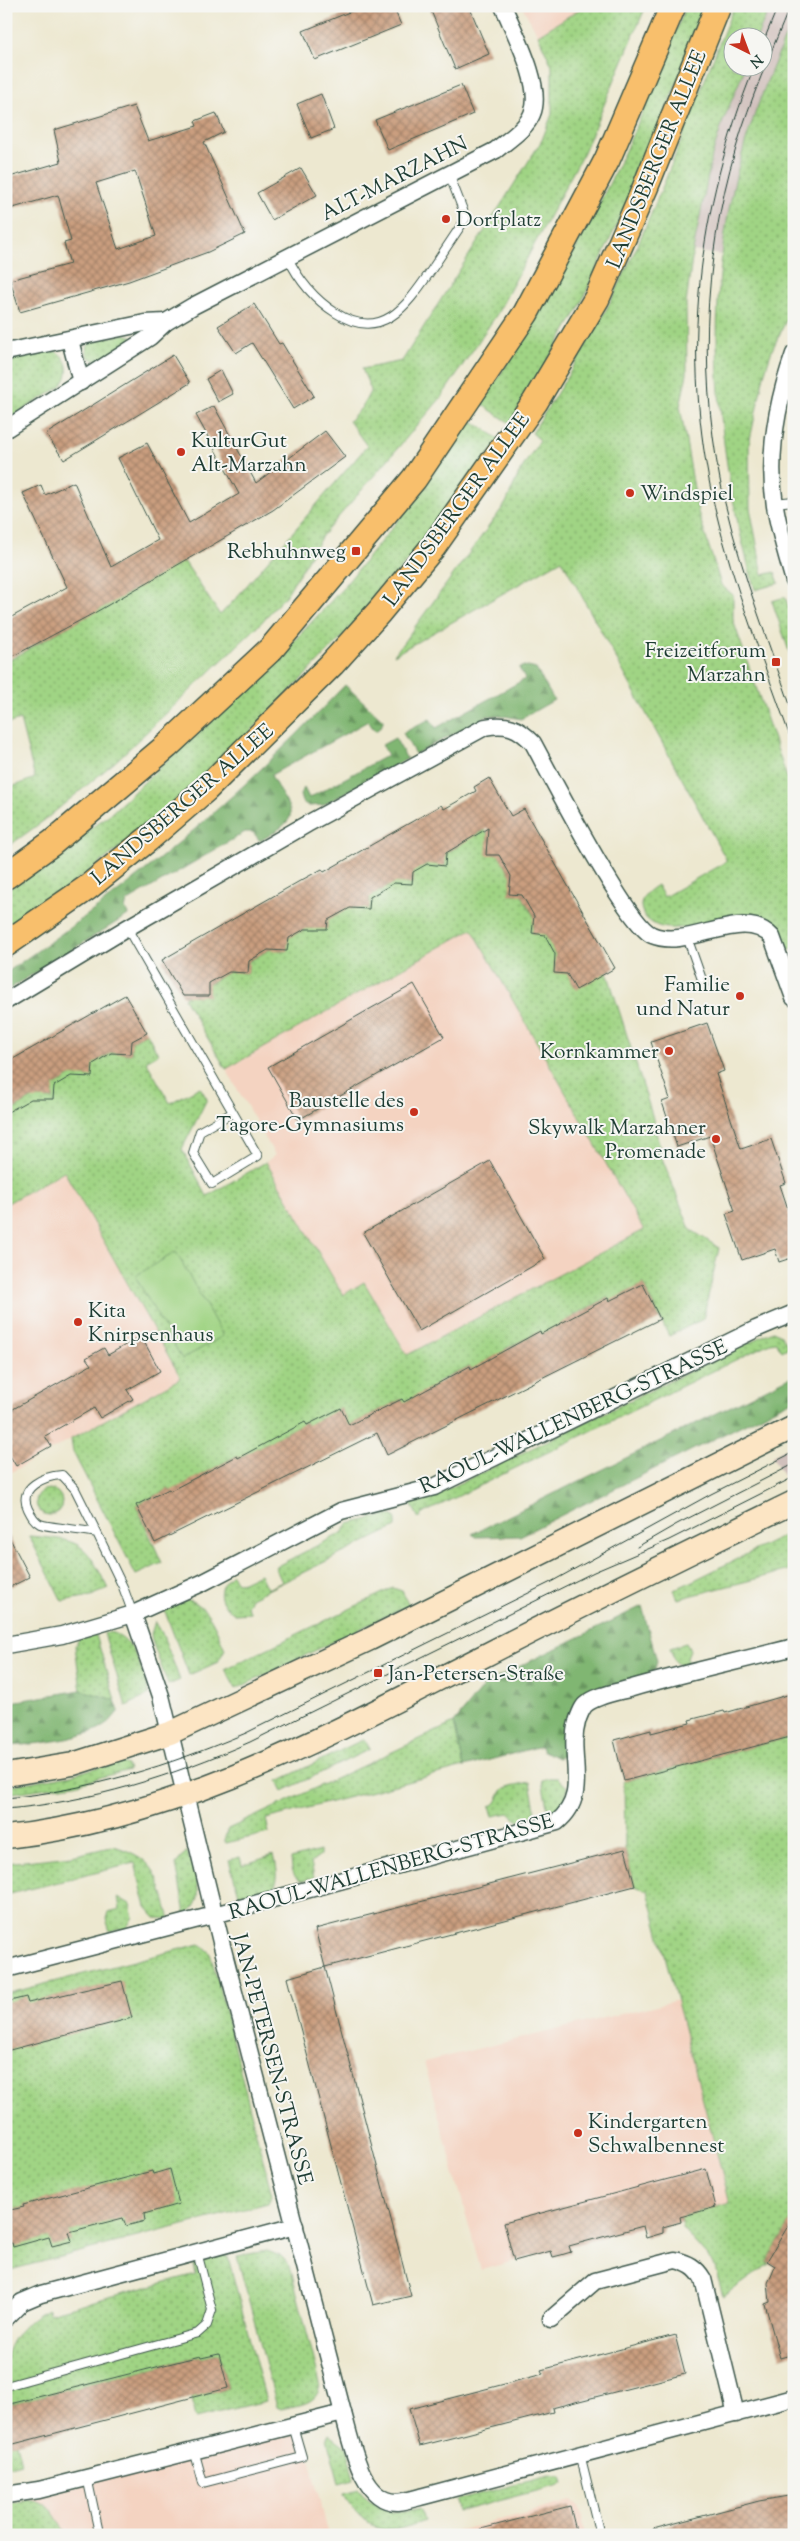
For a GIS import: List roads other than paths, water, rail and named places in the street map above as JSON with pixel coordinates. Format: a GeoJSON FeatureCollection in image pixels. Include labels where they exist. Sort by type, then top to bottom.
{"type":"FeatureCollection","features":[{"type":"Feature","properties":{"kind":"main road","name":"LANDSBERGER ALLEE"},"geometry":{"type":"LineString","coordinates":[[6,876],[52,843],[167,746],[271,649],[414,479],[526,314],[606,160],[673,6]]}},
{"type":"Feature","properties":{"kind":"main road","name":"LANDSBERGER ALLEE"},"geometry":{"type":"LineString","coordinates":[[6,944],[87,888],[206,789],[332,664],[380,612],[433,547],[525,417],[597,298],[649,179],[718,6]]}},
{"type":"Feature","properties":{"kind":"main road"},"geometry":{"type":"LineString","coordinates":[[6,1774],[73,1764],[170,1733],[370,1639],[794,1427]]}},
{"type":"Feature","properties":{"kind":"main road"},"geometry":{"type":"LineString","coordinates":[[6,1837],[71,1828],[184,1796],[262,1766],[794,1502]]}},
{"type":"Feature","properties":{"kind":"street","name":"ALT-MARZAHN"},"geometry":{"type":"LineString","coordinates":[[6,429],[150,337],[166,322],[287,256],[496,150],[517,134],[532,114],[535,98],[530,73],[503,6]]}},
{"type":"Feature","properties":{"kind":"street","name":"ALT-MARZAHN"},"geometry":{"type":"LineString","coordinates":[[6,352],[145,323],[166,322]]}},
{"type":"Feature","properties":{"kind":"street"},"geometry":{"type":"LineString","coordinates":[[70,340],[81,382]]}},
{"type":"Feature","properties":{"kind":"street"},"geometry":{"type":"LineString","coordinates":[[794,354],[778,403],[774,440],[774,504],[794,581]]}},
{"type":"Feature","properties":{"kind":"street"},"geometry":{"type":"LineString","coordinates":[[6,1001],[126,928],[307,824],[485,727],[500,724],[513,726],[533,743],[615,890],[641,928],[653,936],[687,937],[746,924],[757,926],[772,937],[791,981],[794,998]]}},
{"type":"Feature","properties":{"kind":"street","name":"RAOUL-WALLENBERG-STRASSE"},"geometry":{"type":"LineString","coordinates":[[6,1645],[62,1635],[133,1614],[202,1583],[341,1511],[434,1487],[756,1329],[794,1313]]}},
{"type":"Feature","properties":{"kind":"street"},"geometry":{"type":"LineString","coordinates":[[133,1614],[161,1696],[184,1796]]}},
{"type":"Feature","properties":{"kind":"street","name":"RAOUL-WALLENBERG-STRASSE"},"geometry":{"type":"LineString","coordinates":[[6,1969],[557,1822],[572,1805],[575,1791],[577,1723],[585,1706],[604,1696],[794,1647]]}},
{"type":"Feature","properties":{"kind":"street","name":"JAN-PETERSEN-STRASSE"},"geometry":{"type":"LineString","coordinates":[[184,1796],[342,2413],[365,2481],[371,2489],[387,2500],[398,2502],[794,2398]]}},
{"type":"Feature","properties":{"kind":"street"},"geometry":{"type":"LineString","coordinates":[[6,2318],[11,2311],[32,2296],[295,2226]]}},
{"type":"Feature","properties":{"kind":"street"},"geometry":{"type":"LineString","coordinates":[[551,2319],[596,2281],[675,2260],[688,2263],[699,2271],[703,2279],[736,2414]]}},
{"type":"Feature","properties":{"kind":"street"},"geometry":{"type":"LineString","coordinates":[[6,2495],[39,2490],[342,2413]]}},
{"type":"Feature","properties":{"kind":"lane"},"geometry":{"type":"LineString","coordinates":[[287,256],[293,268],[311,292],[325,306],[351,323],[374,324],[389,319],[409,302],[466,218],[449,174]]}},
{"type":"Feature","properties":{"kind":"lane"},"geometry":{"type":"LineString","coordinates":[[774,504],[794,501]]}},
{"type":"Feature","properties":{"kind":"lane"},"geometry":{"type":"LineString","coordinates":[[126,928],[258,1156],[212,1184],[193,1153],[200,1131],[232,1113]]}},
{"type":"Feature","properties":{"kind":"lane"},"geometry":{"type":"LineString","coordinates":[[687,937],[705,988]]}},
{"type":"Feature","properties":{"kind":"lane"},"geometry":{"type":"LineString","coordinates":[[97,1533],[80,1529],[41,1525],[31,1516],[25,1504],[27,1494],[34,1483],[48,1476],[62,1475],[76,1489],[123,1587],[133,1614]]}},
{"type":"Feature","properties":{"kind":"lane"},"geometry":{"type":"LineString","coordinates":[[6,2386],[198,2333],[207,2325],[212,2310],[197,2252]]}},
{"type":"Feature","properties":{"kind":"lane"},"geometry":{"type":"LineString","coordinates":[[194,2450],[203,2483],[302,2457],[294,2426]]}},
{"type":"Feature","properties":{"kind":"lane"},"geometry":{"type":"LineString","coordinates":[[580,2454],[600,2535]]}},
{"type":"Feature","properties":{"kind":"lane"},"geometry":{"type":"LineString","coordinates":[[87,2477],[98,2528]]}},
{"type":"Feature","properties":{"kind":"tram line"},"geometry":{"type":"LineString","coordinates":[[769,28],[778,6]]}},
{"type":"Feature","properties":{"kind":"tram line"},"geometry":{"type":"LineString","coordinates":[[790,6],[748,112],[725,191],[716,235],[710,280],[708,370],[716,459],[725,503],[748,584],[794,716]]}},
{"type":"Feature","properties":{"kind":"tram line"},"geometry":{"type":"LineString","coordinates":[[750,78],[719,175],[707,228],[700,283],[697,337],[698,392],[704,448],[714,504],[722,535],[740,596],[794,748]]}},
{"type":"Feature","properties":{"kind":"tram line"},"geometry":{"type":"LineString","coordinates":[[6,1798],[68,1789],[129,1775],[188,1756],[246,1733],[549,1583],[711,1494],[794,1452]]}},
{"type":"Feature","properties":{"kind":"tram line"},"geometry":{"type":"LineString","coordinates":[[637,1547],[677,1524],[794,1464]]}},
{"type":"Feature","properties":{"kind":"tram line"},"geometry":{"type":"LineString","coordinates":[[6,1809],[38,1806],[131,1786],[191,1766],[250,1742],[594,1572],[669,1540],[794,1477]]}},
{"type":"Feature","properties":{"kind":"place","name":"Dorfplatz"},"geometry":{"type":"Point","coordinates":[446,219]}},
{"type":"Feature","properties":{"kind":"place","name":"KulturGut Alt-Marzahn"},"geometry":{"type":"Point","coordinates":[181,452]}},
{"type":"Feature","properties":{"kind":"place","name":"Windspiel"},"geometry":{"type":"Point","coordinates":[630,493]}},
{"type":"Feature","properties":{"kind":"place","name":"Rebhuhnweg"},"geometry":{"type":"Point","coordinates":[356,551]}},
{"type":"Feature","properties":{"kind":"place","name":"Freizeitforum Marzahn"},"geometry":{"type":"Point","coordinates":[776,662]}},
{"type":"Feature","properties":{"kind":"place","name":"Familie und Natur"},"geometry":{"type":"Point","coordinates":[740,996]}},
{"type":"Feature","properties":{"kind":"place","name":"Kornkammer"},"geometry":{"type":"Point","coordinates":[669,1051]}},
{"type":"Feature","properties":{"kind":"place","name":"Baustelle des Tagore-Gymnasiums"},"geometry":{"type":"Point","coordinates":[414,1112]}},
{"type":"Feature","properties":{"kind":"place","name":"Skywalk Marzahner Promenade"},"geometry":{"type":"Point","coordinates":[716,1139]}},
{"type":"Feature","properties":{"kind":"place","name":"Kita Knirpsenhaus"},"geometry":{"type":"Point","coordinates":[78,1322]}},
{"type":"Feature","properties":{"kind":"place","name":"Jan-Petersen-Straße"},"geometry":{"type":"Point","coordinates":[378,1673]}},
{"type":"Feature","properties":{"kind":"place","name":"Kindergarten Schwalbennest"},"geometry":{"type":"Point","coordinates":[578,2133]}}]}
